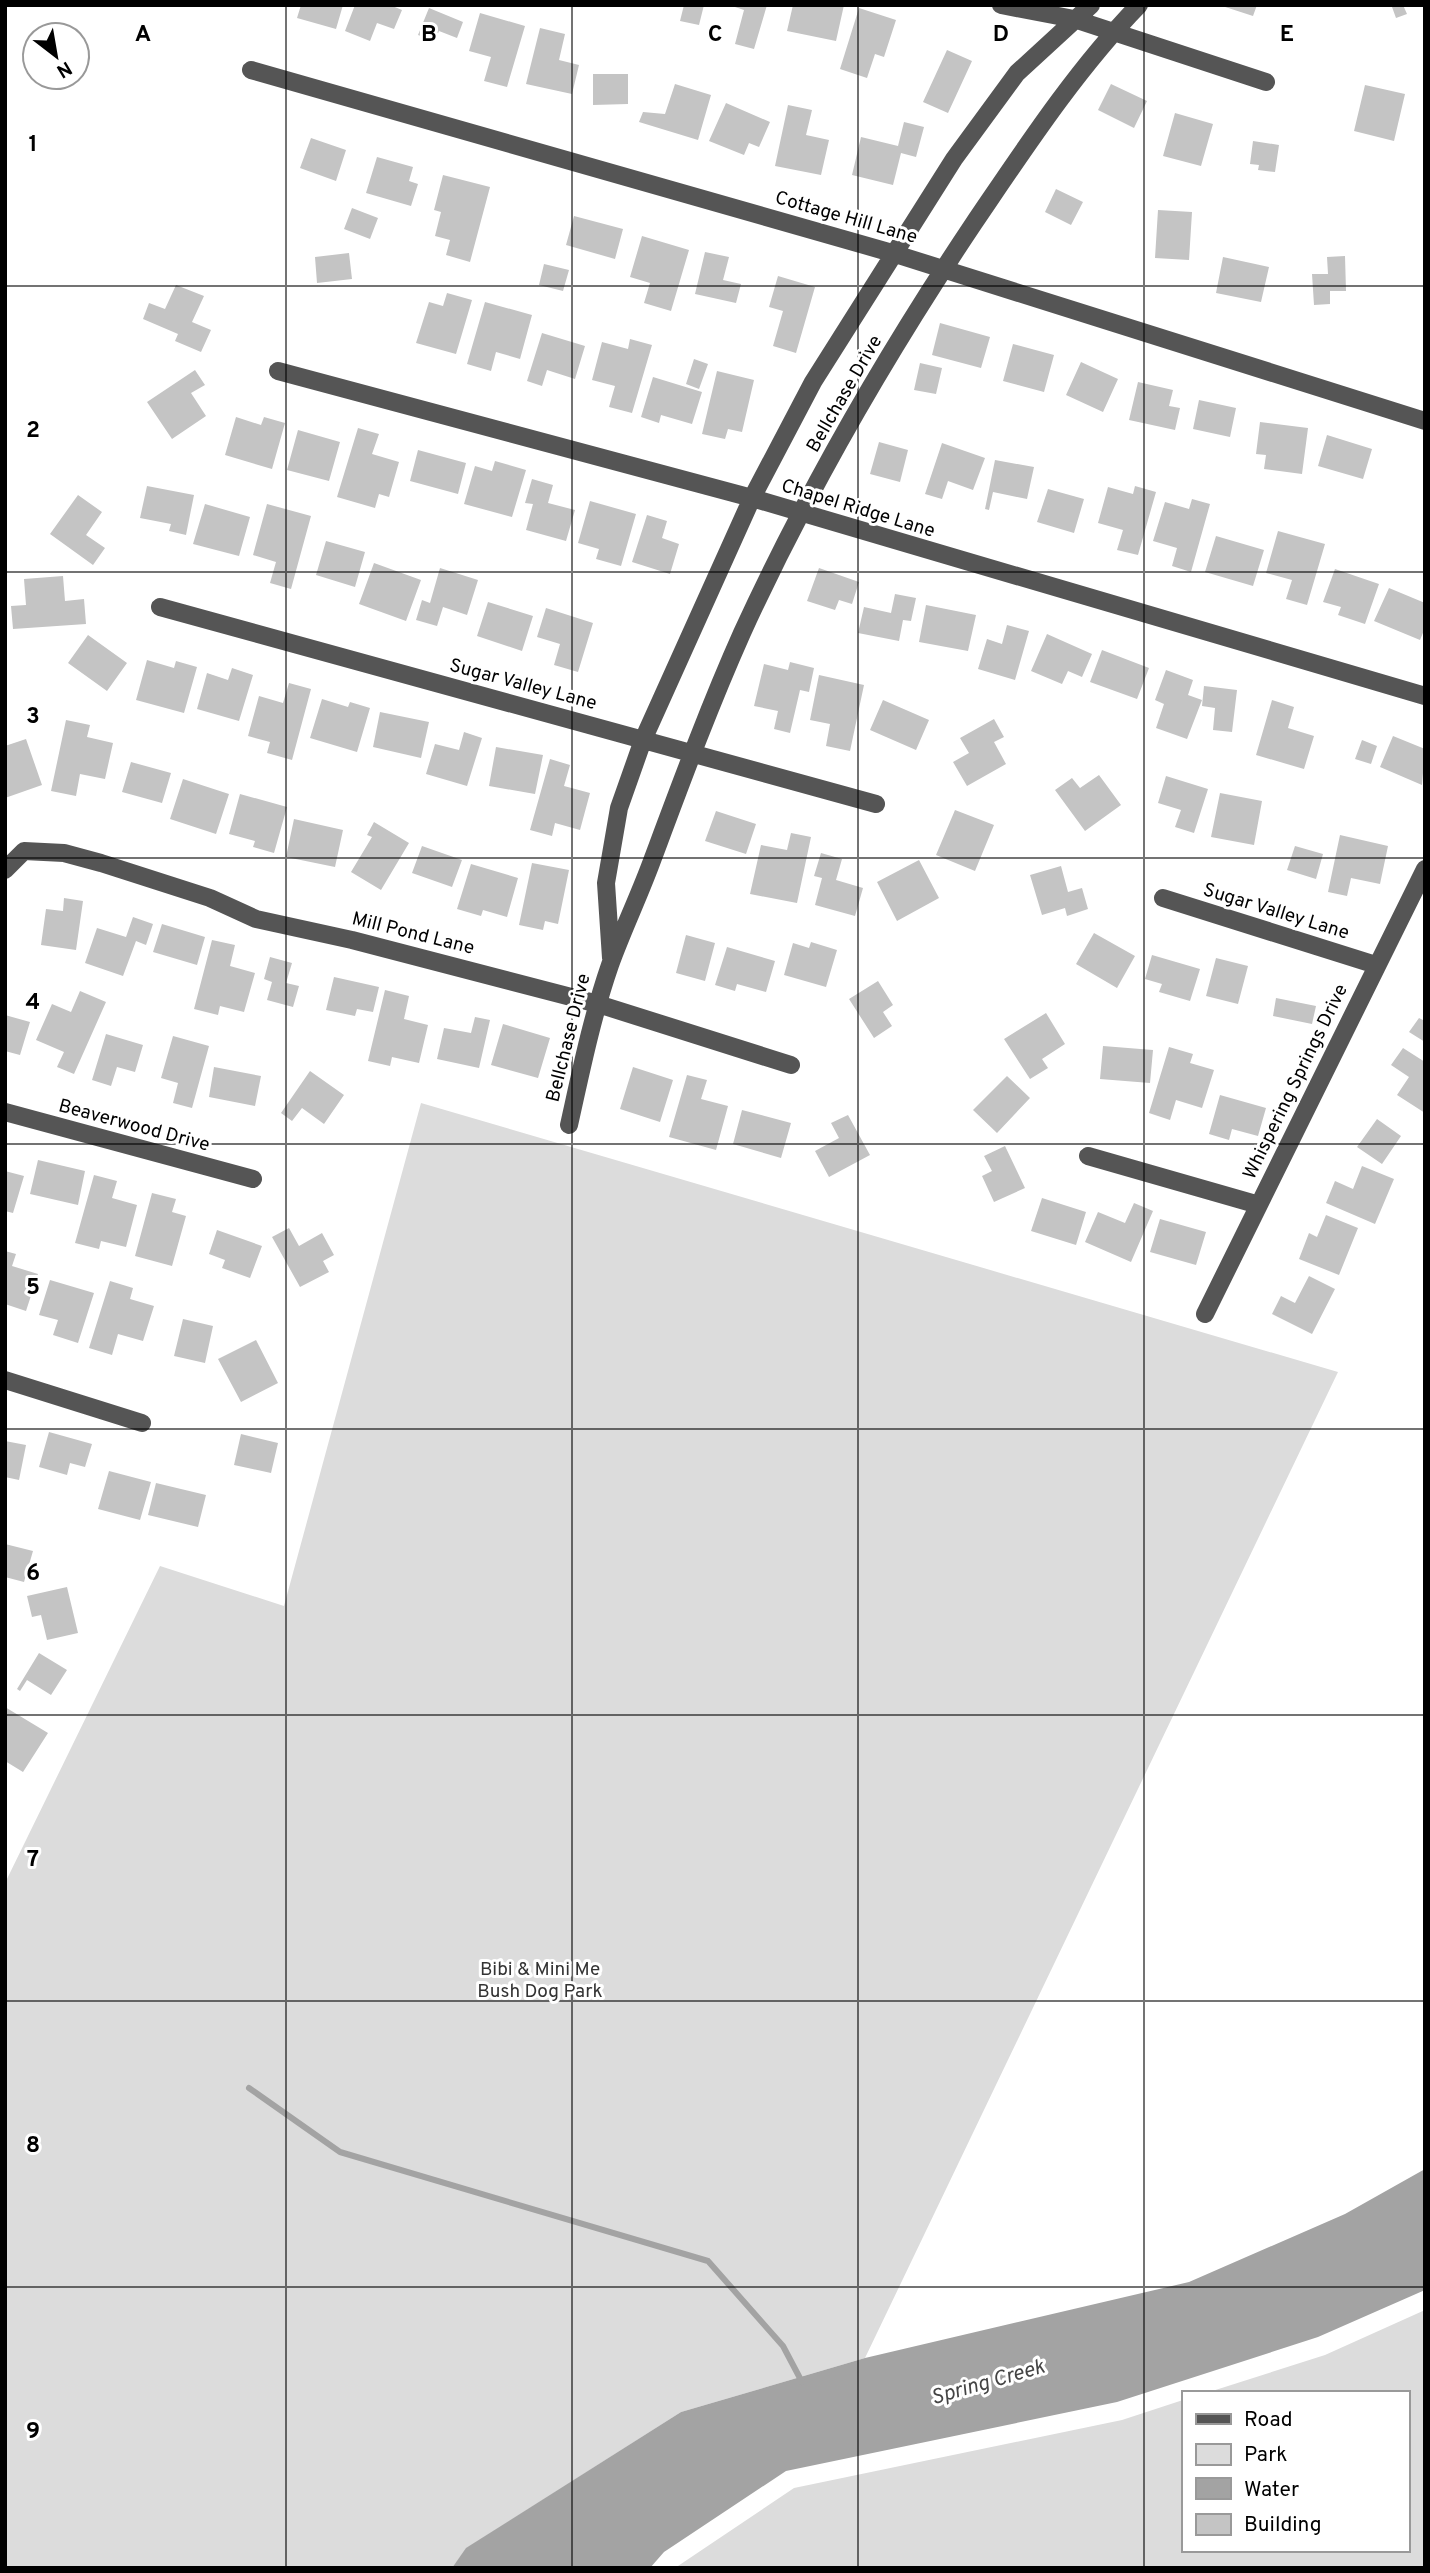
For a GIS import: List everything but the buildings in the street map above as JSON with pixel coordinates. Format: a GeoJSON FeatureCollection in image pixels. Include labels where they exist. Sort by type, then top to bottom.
{"type":"FeatureCollection","features":[{"type":"Feature","properties":{"kind":"street"},"geometry":{"type":"LineString","coordinates":[[1001,5],[1074,19],[1266,82]]}},
{"type":"Feature","properties":{"kind":"street","name":"Bellchase Drive"},"geometry":{"type":"LineString","coordinates":[[611,962],[606,883],[619,808],[643,740],[752,498],[813,382],[892,253],[954,159],[1017,73],[1091,5]]}},
{"type":"Feature","properties":{"kind":"street","name":"Bellchase Drive"},"geometry":{"type":"LineString","coordinates":[[569,1125],[597,1004],[611,962],[742,634],[801,515],[868,392],[944,269],[1019,156],[1113,32],[1139,5]]}},
{"type":"Feature","properties":{"kind":"street","name":"Cottage Hill Lane"},"geometry":{"type":"LineString","coordinates":[[251,70],[892,253],[1425,421]]}},
{"type":"Feature","properties":{"kind":"street","name":"Chapel Ridge Lane"},"geometry":{"type":"LineString","coordinates":[[278,371],[752,498],[801,515],[1425,696]]}},
{"type":"Feature","properties":{"kind":"street","name":"Sugar Valley Lane"},"geometry":{"type":"LineString","coordinates":[[160,607],[876,804]]}},
{"type":"Feature","properties":{"kind":"street","name":"Mill Pond Lane"},"geometry":{"type":"LineString","coordinates":[[5,870],[24,851],[64,853],[210,898],[256,919],[352,940],[597,1004],[791,1065]]}},
{"type":"Feature","properties":{"kind":"street","name":"Whispering Springs Drive"},"geometry":{"type":"LineString","coordinates":[[1205,1314],[1425,869]]}},
{"type":"Feature","properties":{"kind":"street","name":"Sugar Valley Lane"},"geometry":{"type":"LineString","coordinates":[[1163,898],[1376,965]]}},
{"type":"Feature","properties":{"kind":"street","name":"Beaverwood Drive"},"geometry":{"type":"LineString","coordinates":[[5,1112],[253,1180]]}},
{"type":"Feature","properties":{"kind":"street"},"geometry":{"type":"LineString","coordinates":[[1088,1156],[1259,1205]]}},
{"type":"Feature","properties":{"kind":"street"},"geometry":{"type":"LineString","coordinates":[[5,1380],[142,1423]]}},
{"type":"Feature","properties":{"kind":"green space","name":"Bibi & Mini Me Bush Dog Park"},"geometry":{"type":"Polygon","coordinates":[[[421,1103],[1338,1372],[865,2358],[681,2412],[467,2548],[452,2568],[5,2568],[5,1883],[160,1566],[284,1606],[421,1103]]]}},
{"type":"Feature","properties":{"kind":"green space"},"geometry":{"type":"Polygon","coordinates":[[[1425,2310],[1425,2568],[675,2568],[794,2488],[1122,2420],[1182,2400],[1182,2552],[1409,2552],[1409,2391],[1212,2391],[1325,2355],[1425,2310]]]}},
{"type":"Feature","properties":{"kind":"water","name":"Spring Creek"},"geometry":{"type":"Polygon","coordinates":[[[1425,2169],[1425,2290],[1318,2337],[1117,2402],[786,2471],[664,2552],[650,2568],[452,2568],[466,2548],[681,2412],[865,2358],[1189,2282],[1345,2214],[1425,2169]]]}},
{"type":"Feature","properties":{"kind":"waterway"},"geometry":{"type":"LineString","coordinates":[[249,2088],[340,2152],[708,2261],[783,2346],[802,2382]]}}]}
